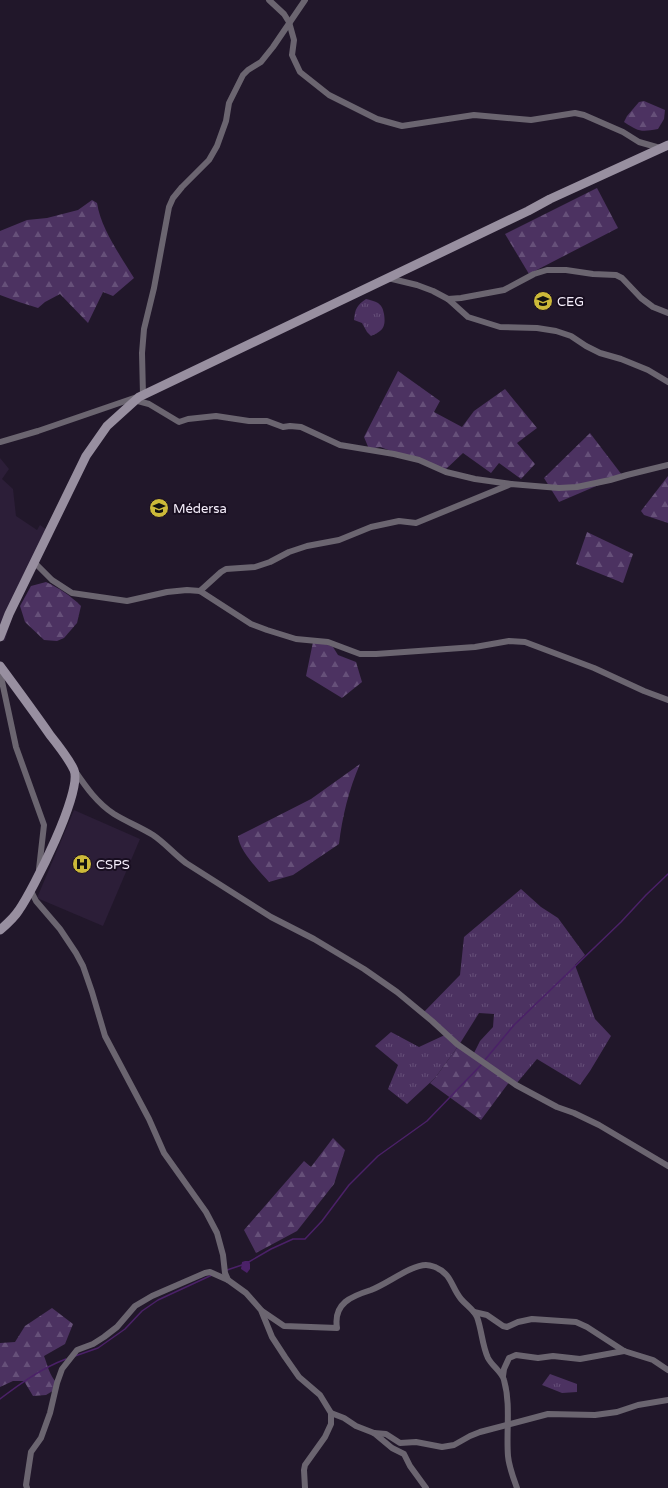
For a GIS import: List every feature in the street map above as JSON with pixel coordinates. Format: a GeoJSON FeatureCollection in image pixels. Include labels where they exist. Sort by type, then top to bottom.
{"type":"FeatureCollection","features":[{"type":"Feature","properties":{"kind":"street"},"geometry":{"type":"LineString","coordinates":[[269,0],[284,14],[289,22],[294,40],[292,55],[300,72],[311,82],[338,100],[377,119],[402,126],[474,115],[531,120],[575,113],[584,115],[623,132],[639,142],[664,147]]}},
{"type":"Feature","properties":{"kind":"street"},"geometry":{"type":"LineString","coordinates":[[0,637],[9,614],[86,456],[108,426],[139,397],[144,329],[154,288],[169,207],[173,198],[209,160],[217,146],[226,121],[229,103],[243,75],[261,62],[305,0]]}},
{"type":"Feature","properties":{"kind":"street"},"geometry":{"type":"LineString","coordinates":[[0,442],[38,431],[139,397],[528,211],[550,199],[664,147]]}},
{"type":"Feature","properties":{"kind":"street"},"geometry":{"type":"LineString","coordinates":[[448,299],[462,298],[504,290],[534,274],[547,270],[566,270],[593,274],[616,275],[622,278],[641,298],[653,307],[668,313]]}},
{"type":"Feature","properties":{"kind":"street"},"geometry":{"type":"LineString","coordinates":[[388,278],[417,285],[433,291],[448,299],[468,317],[500,326],[538,328],[556,331],[571,336],[586,346],[648,370],[668,382]]}},
{"type":"Feature","properties":{"kind":"street"},"geometry":{"type":"LineString","coordinates":[[139,397],[179,422],[188,419],[216,416],[249,422],[267,420],[282,427],[301,427],[340,445],[394,454],[419,460],[446,472],[474,479],[511,484],[559,488],[577,487],[668,465]]}},
{"type":"Feature","properties":{"kind":"street"},"geometry":{"type":"LineString","coordinates":[[200,591],[226,569],[255,567],[270,562],[289,552],[307,546],[339,540],[371,527],[399,521],[416,523],[511,484]]}},
{"type":"Feature","properties":{"kind":"street"},"geometry":{"type":"LineString","coordinates":[[35,563],[52,580],[72,593],[127,601],[167,592],[187,590],[200,591],[251,624],[288,637],[328,642],[360,654],[474,647],[509,641],[525,642],[594,668],[644,691],[668,700]]}},
{"type":"Feature","properties":{"kind":"street"},"geometry":{"type":"LineString","coordinates":[[0,666],[74,770],[104,807],[155,836],[186,863],[271,917],[314,939],[364,969],[397,992],[457,1044],[516,1085],[557,1107],[574,1113],[598,1125],[668,1166]]}},
{"type":"Feature","properties":{"kind":"street"},"geometry":{"type":"LineString","coordinates":[[0,672],[16,747],[44,825],[39,876]]}},
{"type":"Feature","properties":{"kind":"street"},"geometry":{"type":"LineString","coordinates":[[0,930],[17,913],[39,876],[65,816],[75,783],[74,770]]}},
{"type":"Feature","properties":{"kind":"street"},"geometry":{"type":"LineString","coordinates":[[31,891],[36,901],[60,929],[76,953],[92,992],[105,1036],[149,1119],[164,1153],[206,1212],[218,1232],[225,1273],[228,1280]]}},
{"type":"Feature","properties":{"kind":"street"},"geometry":{"type":"LineString","coordinates":[[27,1488],[26,1485],[31,1452],[40,1438],[50,1413],[57,1382],[62,1369],[77,1350],[93,1344],[104,1337],[117,1327],[135,1306],[152,1296],[205,1273],[210,1272],[228,1280],[246,1293],[261,1310],[284,1326],[337,1328],[336,1321],[338,1311],[343,1303],[354,1296],[380,1287],[416,1267],[428,1265],[441,1270],[451,1280],[460,1297],[474,1312],[490,1362],[503,1376]]}},
{"type":"Feature","properties":{"kind":"street"},"geometry":{"type":"LineString","coordinates":[[261,1310],[272,1337],[285,1357],[299,1377],[320,1395],[331,1413],[331,1424],[325,1437],[305,1465],[305,1488]]}},
{"type":"Feature","properties":{"kind":"street"},"geometry":{"type":"LineString","coordinates":[[474,1312],[487,1315],[503,1326],[508,1327],[518,1322],[532,1319],[576,1322],[587,1327],[624,1351],[654,1360],[668,1370]]}},
{"type":"Feature","properties":{"kind":"street"},"geometry":{"type":"LineString","coordinates":[[517,1488],[509,1465],[507,1395],[503,1376],[504,1369],[509,1358],[516,1355],[538,1358],[558,1356],[580,1359],[624,1351]]}},
{"type":"Feature","properties":{"kind":"street"},"geometry":{"type":"LineString","coordinates":[[331,1413],[344,1418],[356,1426],[374,1433],[386,1434],[400,1443],[416,1442],[442,1448],[454,1445],[480,1432],[548,1414],[587,1416],[606,1414],[638,1405],[668,1400]]}},
{"type":"Feature","properties":{"kind":"street"},"geometry":{"type":"LineString","coordinates":[[374,1433],[392,1448],[404,1454],[410,1466],[426,1488]]}},
{"type":"Feature","properties":{"kind":"shaded area"},"geometry":{"type":"Polygon","coordinates":[[[0,458],[9,469],[2,479],[13,489],[16,516],[37,530],[40,525],[51,533],[12,617],[5,641],[0,641],[0,458]]]}},
{"type":"Feature","properties":{"kind":"shaded area"},"geometry":{"type":"Polygon","coordinates":[[[74,810],[140,839],[103,926],[37,898],[74,810]]]}},
{"type":"Feature","properties":{"kind":"shaded area"},"geometry":{"type":"Polygon","coordinates":[[[249,1261],[250,1264],[250,1269],[247,1273],[241,1269],[242,1262],[249,1261]]]}},
{"type":"Feature","properties":{"kind":"green space"},"geometry":{"type":"Polygon","coordinates":[[[644,101],[665,110],[664,119],[658,129],[648,131],[640,130],[633,128],[624,122],[639,102],[644,101]]]}},
{"type":"Feature","properties":{"kind":"green space"},"geometry":{"type":"Polygon","coordinates":[[[597,188],[618,228],[529,274],[505,234],[597,188]]]}},
{"type":"Feature","properties":{"kind":"green space"},"geometry":{"type":"Polygon","coordinates":[[[92,200],[97,203],[102,222],[117,251],[134,278],[113,296],[103,292],[88,323],[60,294],[45,302],[38,308],[0,295],[0,231],[27,220],[47,218],[78,210],[92,200]]]}},
{"type":"Feature","properties":{"kind":"green space"},"geometry":{"type":"Polygon","coordinates":[[[366,299],[379,304],[384,314],[383,328],[371,336],[362,323],[354,320],[357,308],[360,303],[366,299]]]}},
{"type":"Feature","properties":{"kind":"green space"},"geometry":{"type":"Polygon","coordinates":[[[398,371],[440,401],[434,412],[462,427],[474,411],[505,389],[537,428],[517,443],[535,464],[521,479],[499,463],[491,473],[463,453],[445,470],[380,447],[369,449],[364,437],[398,371]]]}},
{"type":"Feature","properties":{"kind":"green space"},"geometry":{"type":"Polygon","coordinates":[[[590,433],[622,475],[559,502],[544,478],[590,433]]]}},
{"type":"Feature","properties":{"kind":"green space"},"geometry":{"type":"Polygon","coordinates":[[[668,476],[668,523],[644,515],[641,511],[668,476]]]}},
{"type":"Feature","properties":{"kind":"green space"},"geometry":{"type":"Polygon","coordinates":[[[587,532],[633,554],[623,583],[576,564],[587,532]]]}},
{"type":"Feature","properties":{"kind":"green space"},"geometry":{"type":"Polygon","coordinates":[[[46,582],[65,592],[81,606],[77,623],[64,638],[57,641],[44,640],[25,622],[20,606],[31,586],[46,582]]]}},
{"type":"Feature","properties":{"kind":"green space"},"geometry":{"type":"Polygon","coordinates":[[[313,642],[326,644],[333,647],[338,655],[356,662],[362,682],[342,698],[306,676],[313,642]]]}},
{"type":"Feature","properties":{"kind":"green space"},"geometry":{"type":"Polygon","coordinates":[[[360,764],[346,803],[339,844],[293,875],[269,882],[246,854],[239,842],[238,836],[311,799],[360,764]]]}},
{"type":"Feature","properties":{"kind":"green space"},"geometry":{"type":"Polygon","coordinates":[[[521,889],[541,907],[558,918],[585,955],[575,965],[595,1019],[611,1036],[580,1085],[537,1059],[516,1084],[473,1055],[480,1041],[493,1027],[494,1014],[479,1013],[459,1045],[435,1078],[407,1104],[388,1089],[398,1065],[375,1046],[391,1032],[419,1047],[447,1034],[423,1013],[460,975],[464,937],[521,889]]]}},
{"type":"Feature","properties":{"kind":"green space"},"geometry":{"type":"Polygon","coordinates":[[[459,1045],[510,1081],[481,1120],[430,1083],[459,1045]]]}},
{"type":"Feature","properties":{"kind":"green space"},"geometry":{"type":"Polygon","coordinates":[[[333,1138],[345,1150],[334,1184],[297,1231],[256,1253],[244,1230],[304,1161],[311,1167],[333,1138]]]}},
{"type":"Feature","properties":{"kind":"green space"},"geometry":{"type":"Polygon","coordinates":[[[52,1308],[73,1324],[65,1344],[44,1356],[50,1374],[57,1383],[56,1389],[46,1395],[33,1396],[24,1381],[13,1381],[0,1387],[0,1343],[15,1342],[25,1326],[52,1308]]]}},
{"type":"Feature","properties":{"kind":"green space"},"geometry":{"type":"Polygon","coordinates":[[[550,1374],[577,1384],[577,1392],[562,1393],[542,1385],[550,1374]]]}},
{"type":"Feature","properties":{"kind":"waterway"},"geometry":{"type":"LineString","coordinates":[[484,1061],[514,1025],[621,922],[668,874]]}},
{"type":"Feature","properties":{"kind":"waterway"},"geometry":{"type":"LineString","coordinates":[[247,1263],[271,1249],[293,1239],[305,1239],[322,1221],[349,1185],[378,1156],[427,1121],[482,1064]]}},
{"type":"Feature","properties":{"kind":"waterway"},"geometry":{"type":"LineString","coordinates":[[227,1270],[242,1265]]}},
{"type":"Feature","properties":{"kind":"waterway"},"geometry":{"type":"LineString","coordinates":[[75,1356],[98,1348],[125,1329],[142,1311],[158,1300],[212,1275]]}},
{"type":"Feature","properties":{"kind":"waterway"},"geometry":{"type":"LineString","coordinates":[[0,1399],[32,1376],[66,1359]]}},
{"type":"Feature","properties":{"kind":"place","name":"CEG"},"geometry":{"type":"Point","coordinates":[543,301]}},
{"type":"Feature","properties":{"kind":"place","name":"Médersa"},"geometry":{"type":"Point","coordinates":[159,508]}},
{"type":"Feature","properties":{"kind":"place","name":"CSPS"},"geometry":{"type":"Point","coordinates":[82,864]}}]}
